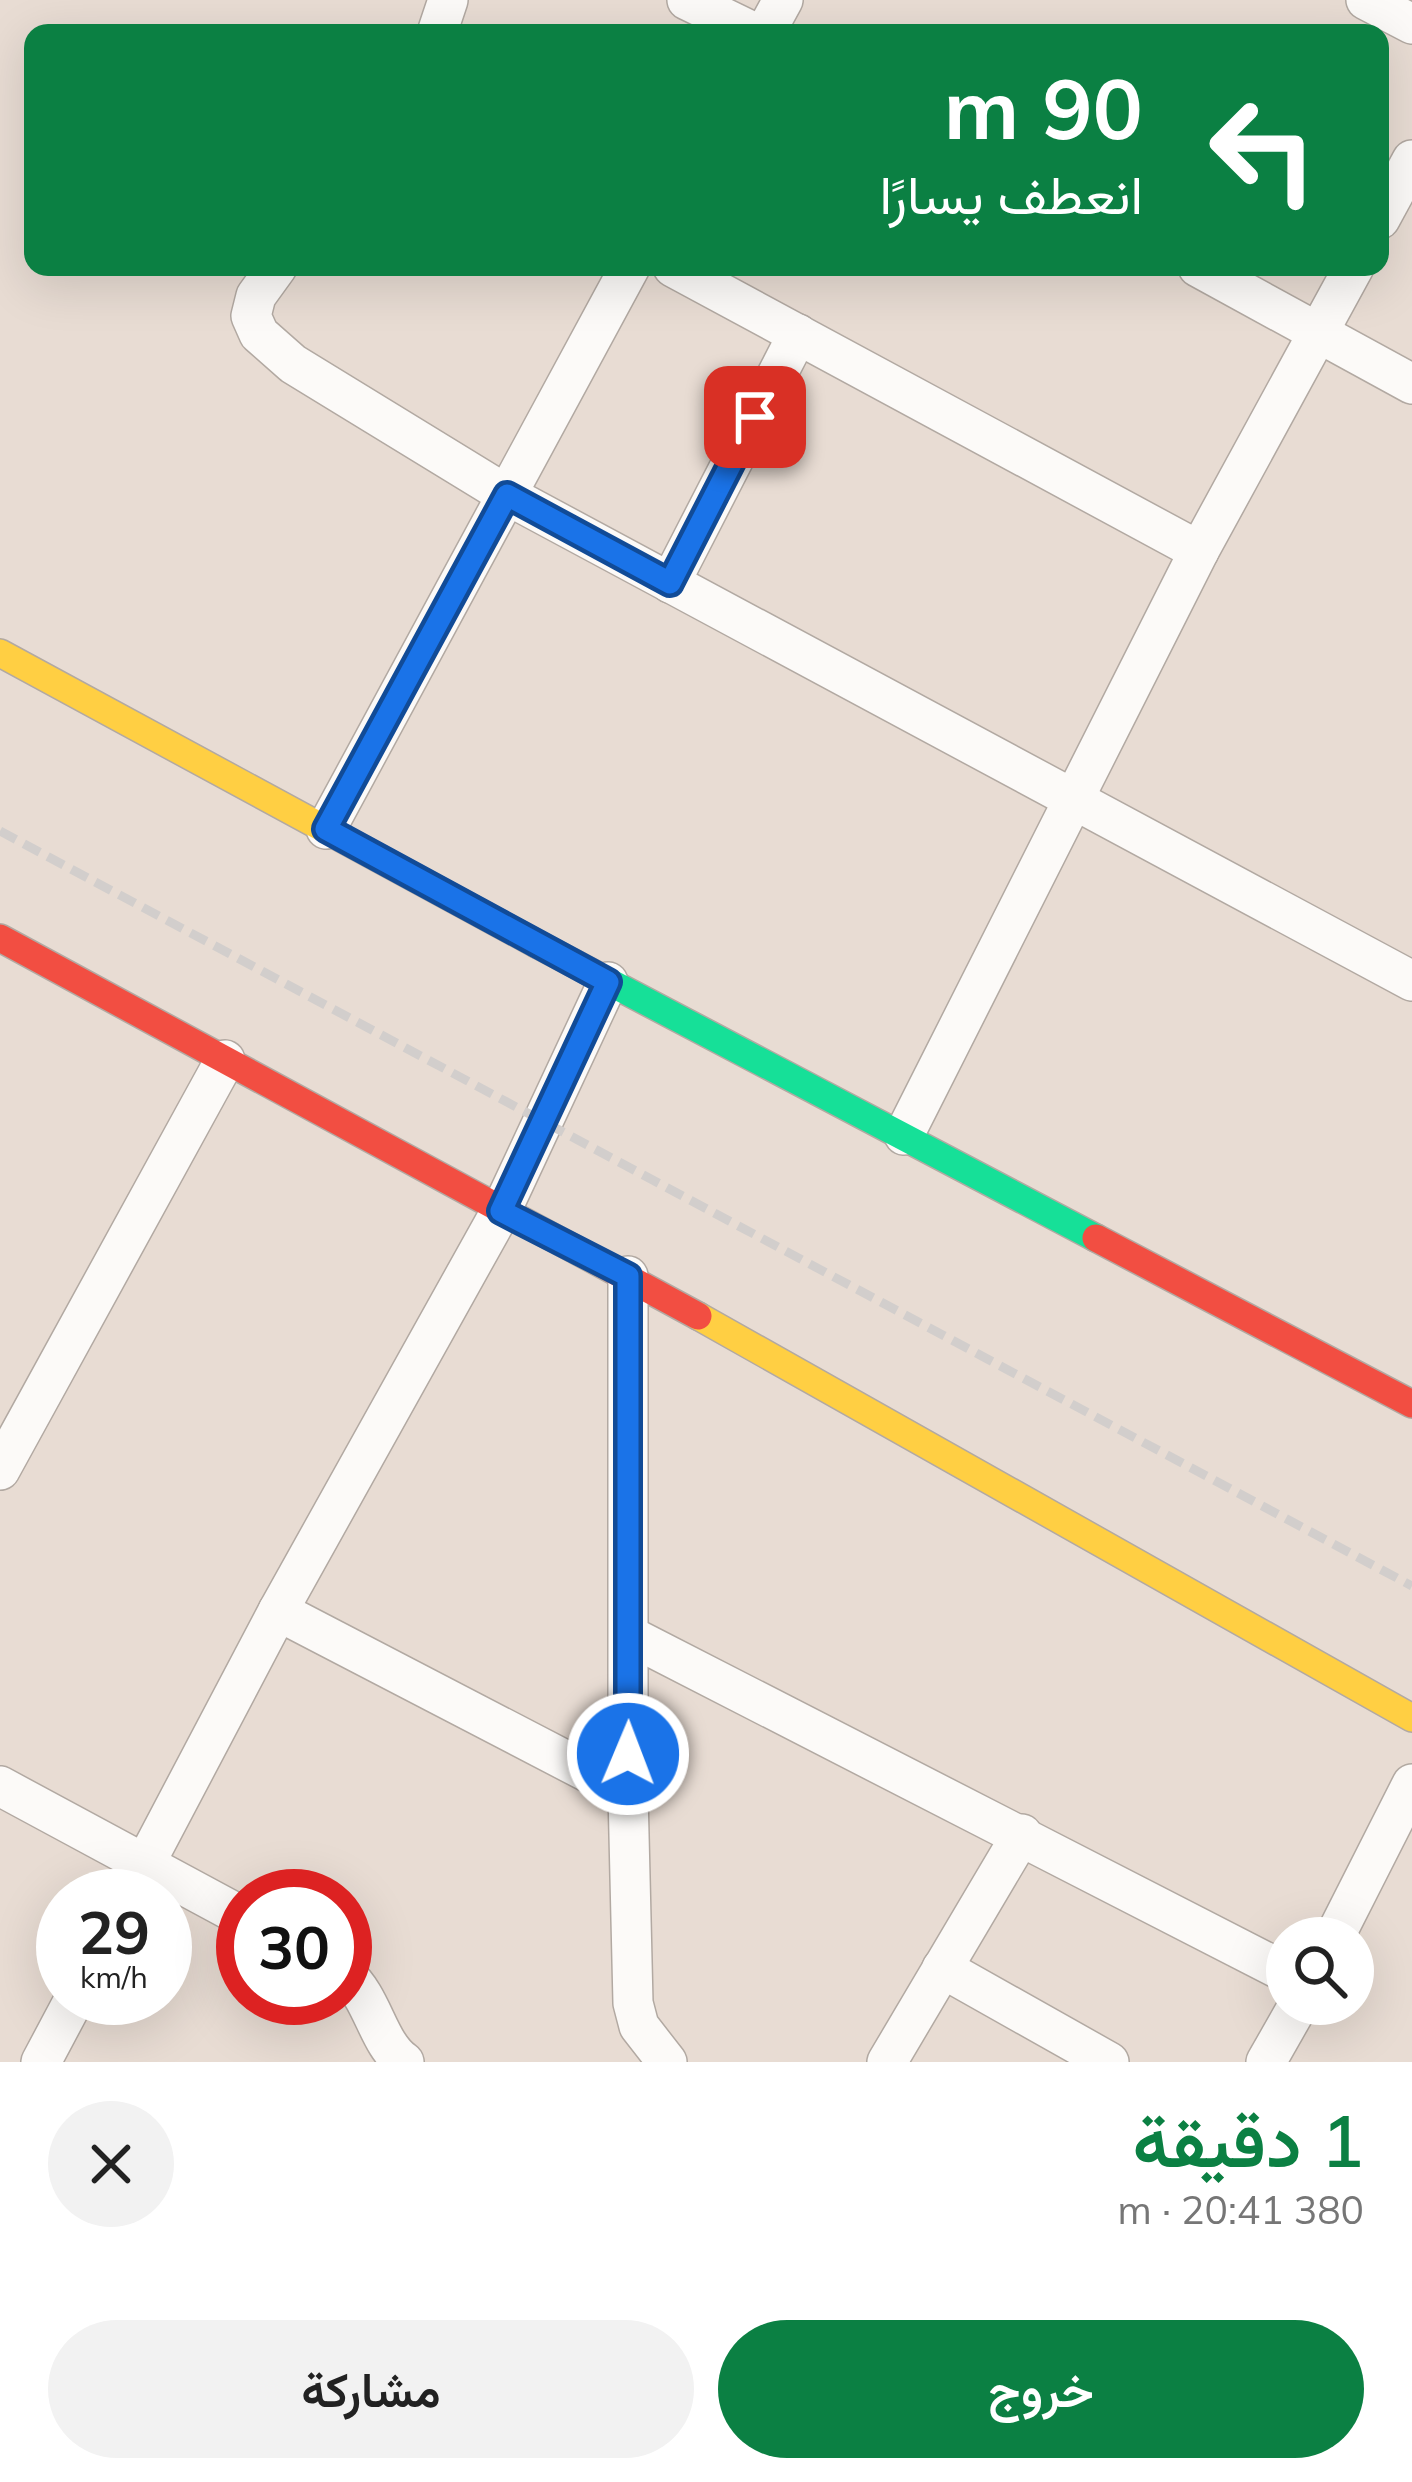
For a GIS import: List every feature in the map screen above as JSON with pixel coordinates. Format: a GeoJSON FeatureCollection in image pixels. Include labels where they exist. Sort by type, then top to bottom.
{"type":"FeatureCollection","features":[{"type":"Feature","properties":{"kind":"street"},"geometry":{"type":"LineString","coordinates":[[687,0],[736,24]]}},
{"type":"Feature","properties":{"kind":"street"},"geometry":{"type":"LineString","coordinates":[[1366,0],[1412,24]]}},
{"type":"Feature","properties":{"kind":"street"},"geometry":{"type":"LineString","coordinates":[[1389,203],[1412,160]]}},
{"type":"Feature","properties":{"kind":"street"},"geometry":{"type":"LineString","coordinates":[[270,276],[256,296],[251,316],[259,334],[292,364],[507,495],[1412,981]]}},
{"type":"Feature","properties":{"kind":"street"},"geometry":{"type":"LineString","coordinates":[[326,829],[625,276]]}},
{"type":"Feature","properties":{"kind":"street"},"geometry":{"type":"LineString","coordinates":[[690,276],[1199,551]]}},
{"type":"Feature","properties":{"kind":"street"},"geometry":{"type":"LineString","coordinates":[[1215,276],[1412,384]]}},
{"type":"Feature","properties":{"kind":"street"},"geometry":{"type":"LineString","coordinates":[[904,1135],[1199,551],[1349,276]]}},
{"type":"Feature","properties":{"kind":"street"},"geometry":{"type":"LineString","coordinates":[[670,583],[798,334]]}},
{"type":"Feature","properties":{"kind":"street"},"geometry":{"type":"LineString","coordinates":[[0,652],[608,982],[1412,1404]]}},
{"type":"Feature","properties":{"kind":"street"},"geometry":{"type":"LineString","coordinates":[[0,938],[628,1276],[1412,1718]]}},
{"type":"Feature","properties":{"kind":"street"},"geometry":{"type":"LineString","coordinates":[[143,1869],[278,1611],[501,1211],[608,982]]}},
{"type":"Feature","properties":{"kind":"street"},"geometry":{"type":"LineString","coordinates":[[0,1470],[225,1060]]}},
{"type":"Feature","properties":{"kind":"street"},"geometry":{"type":"LineString","coordinates":[[628,1276],[633,2003],[651,2046],[667,2062]]}},
{"type":"Feature","properties":{"kind":"street"},"geometry":{"type":"LineString","coordinates":[[278,1611],[628,1793]]}},
{"type":"Feature","properties":{"kind":"street"},"geometry":{"type":"LineString","coordinates":[[630,1636],[1266,1962]]}},
{"type":"Feature","properties":{"kind":"street"},"geometry":{"type":"LineString","coordinates":[[1345,1917],[1412,1784]]}},
{"type":"Feature","properties":{"kind":"street"},"geometry":{"type":"LineString","coordinates":[[0,1786],[121,1869]]}},
{"type":"Feature","properties":{"kind":"street"},"geometry":{"type":"LineString","coordinates":[[886,2062],[1022,1834]]}},
{"type":"Feature","properties":{"kind":"street"},"geometry":{"type":"LineString","coordinates":[[942,1968],[1109,2062]]}},
{"type":"Feature","properties":{"kind":"street"},"geometry":{"type":"LineString","coordinates":[[372,2006],[392,2054],[404,2062]]}},
{"type":"Feature","properties":{"kind":"street"},"geometry":{"type":"LineString","coordinates":[[52,2058],[65,2025]]}},
{"type":"Feature","properties":{"kind":"street"},"geometry":{"type":"LineString","coordinates":[[1266,2062],[1287,2025]]}},
{"type":"Feature","properties":{"kind":"railway"},"geometry":{"type":"LineString","coordinates":[[0,831],[1412,1586]]}},
{"type":"Feature","properties":{"kind":"traffic: fast"},"geometry":{"type":"LineString","coordinates":[[537,944],[1096,1238]]}},
{"type":"Feature","properties":{"kind":"traffic: slow"},"geometry":{"type":"LineString","coordinates":[[0,653],[537,944]]}},
{"type":"Feature","properties":{"kind":"traffic: slow"},"geometry":{"type":"LineString","coordinates":[[698,1316],[1412,1718]]}},
{"type":"Feature","properties":{"kind":"traffic: jam"},"geometry":{"type":"LineString","coordinates":[[0,938],[698,1316]]}},
{"type":"Feature","properties":{"kind":"traffic: jam"},"geometry":{"type":"LineString","coordinates":[[1096,1238],[1412,1404]]}},
{"type":"Feature","properties":{"kind":"route"},"geometry":{"type":"LineString","coordinates":[[628,1754],[628,1276],[501,1211],[608,982],[326,829],[507,495],[670,583],[755,417]]}}]}
